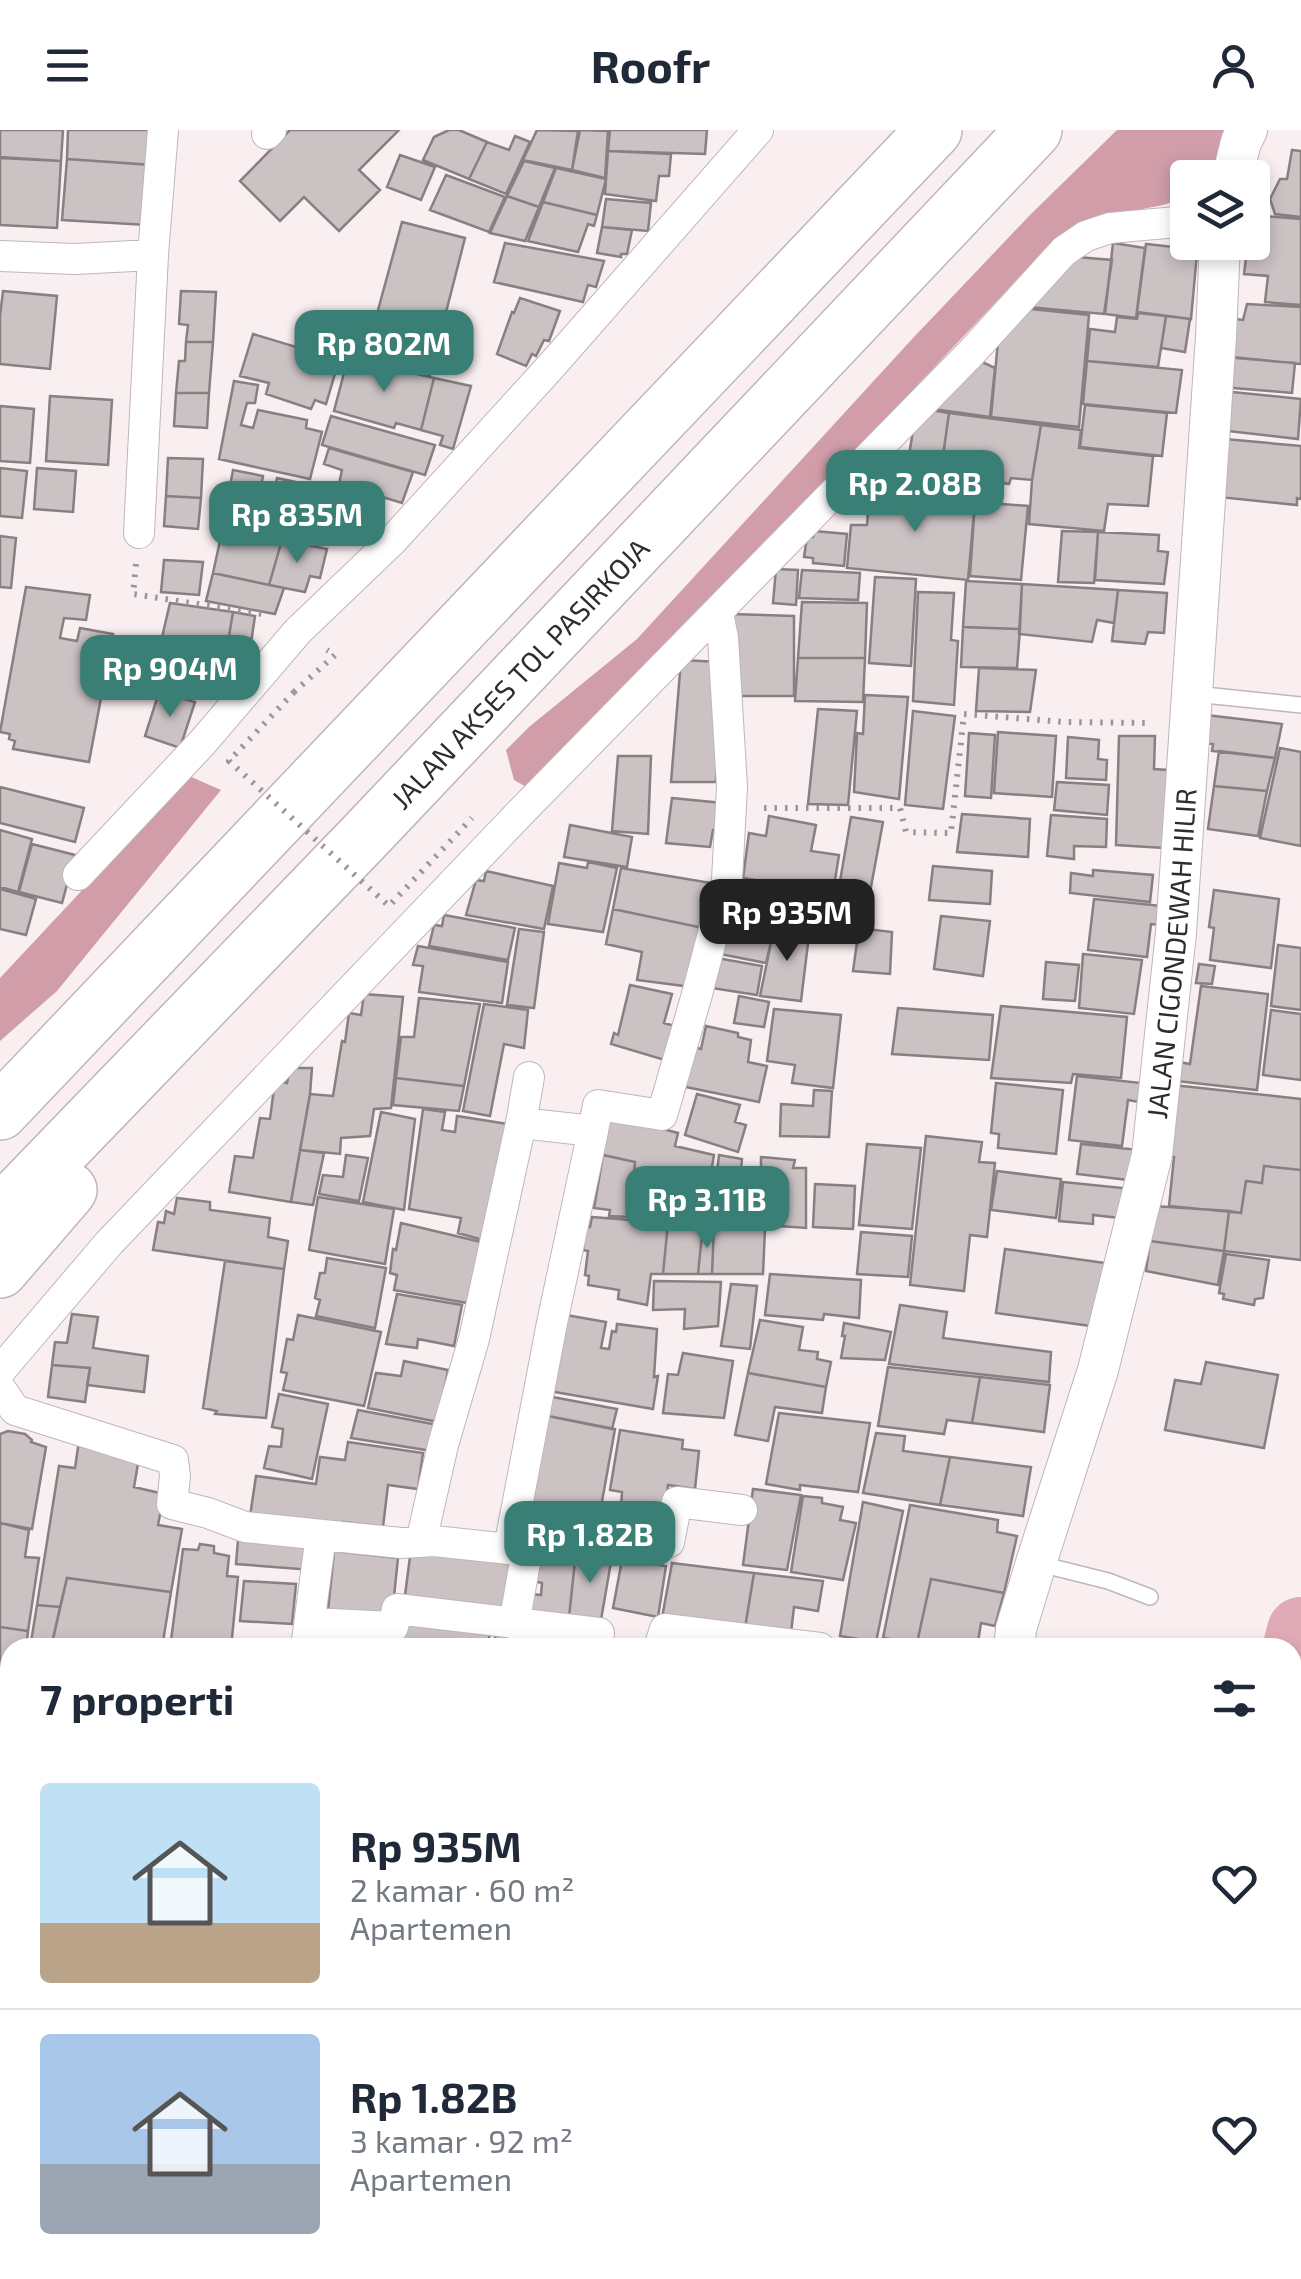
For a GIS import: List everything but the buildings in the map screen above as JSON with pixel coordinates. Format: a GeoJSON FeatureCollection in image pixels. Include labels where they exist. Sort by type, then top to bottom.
{"type":"FeatureCollection","features":[{"type":"Feature","properties":{"kind":"highway"},"geometry":{"type":"LineString","coordinates":[[0,1112],[934,130]]}},
{"type":"Feature","properties":{"kind":"highway","name":"JALAN AKSES TOL PASIRKOJA"},"geometry":{"type":"LineString","coordinates":[[0,1214],[366,835],[1034,130]]}},
{"type":"Feature","properties":{"kind":"highway"},"geometry":{"type":"LineString","coordinates":[[0,1270],[366,835]]}},
{"type":"Feature","properties":{"kind":"street"},"geometry":{"type":"LineString","coordinates":[[140,533],[163,130]]}},
{"type":"Feature","properties":{"kind":"street"},"geometry":{"type":"LineString","coordinates":[[78,875],[202,743],[298,631],[393,540],[758,130]]}},
{"type":"Feature","properties":{"kind":"street"},"geometry":{"type":"LineString","coordinates":[[1236,160],[1246,130]]}},
{"type":"Feature","properties":{"kind":"street"},"geometry":{"type":"LineString","coordinates":[[0,1371],[110,1243],[522,812],[971,353],[1064,251],[1086,236],[1110,228],[1170,222]]}},
{"type":"Feature","properties":{"kind":"street"},"geometry":{"type":"LineString","coordinates":[[0,256],[75,259],[153,255]]}},
{"type":"Feature","properties":{"kind":"street","name":"JALAN CIGONDEWAH HILIR"},"geometry":{"type":"LineString","coordinates":[[1015,1638],[1098,1370],[1152,1155],[1176,932],[1219,260]]}},
{"type":"Feature","properties":{"kind":"street"},"geometry":{"type":"LineString","coordinates":[[514,1624],[518,1549],[552,1323],[598,1104],[662,1114],[726,880],[732,807],[726,673],[718,612]]}},
{"type":"Feature","properties":{"kind":"street"},"geometry":{"type":"LineString","coordinates":[[421,1542],[443,1445],[474,1339],[529,1077]]}},
{"type":"Feature","properties":{"kind":"street"},"geometry":{"type":"LineString","coordinates":[[521,1123],[593,1132]]}},
{"type":"Feature","properties":{"kind":"street"},"geometry":{"type":"LineString","coordinates":[[0,1388],[15,1410],[173,1460],[172,1504],[245,1527],[401,1543],[434,1541],[518,1549],[550,1542],[657,1546],[668,1542],[678,1502],[742,1510]]}},
{"type":"Feature","properties":{"kind":"street"},"geometry":{"type":"LineString","coordinates":[[322,1534],[308,1635],[394,1627],[396,1609],[599,1633],[598,1638]]}},
{"type":"Feature","properties":{"kind":"street"},"geometry":{"type":"LineString","coordinates":[[662,1638],[665,1629],[738,1638]]}},
{"type":"Feature","properties":{"kind":"lane"},"geometry":{"type":"LineString","coordinates":[[1190,708],[1301,705]]}},
{"type":"Feature","properties":{"kind":"lane"},"geometry":{"type":"LineString","coordinates":[[1036,1563],[1150,1596]]}},
{"type":"Feature","properties":{"kind":"path"},"geometry":{"type":"LineString","coordinates":[[140,533],[133,594],[268,614],[335,655],[229,760],[389,906],[472,818]]}},
{"type":"Feature","properties":{"kind":"path"},"geometry":{"type":"LineString","coordinates":[[732,807],[900,808],[906,832],[951,834],[964,714],[1065,722],[1190,708]]}},
{"type":"Feature","properties":{"kind":"shaded area"},"geometry":{"type":"Polygon","coordinates":[[[1117,130],[1233,130],[1218,160],[1170,160],[1170,203],[1101,217],[1059,235],[530,789],[514,780],[506,750],[637,639],[1030,215],[1117,130]]]}},
{"type":"Feature","properties":{"kind":"shaded area"},"geometry":{"type":"Polygon","coordinates":[[[189,776],[221,790],[57,991],[0,1041],[0,978],[189,776]]]}},
{"type":"Feature","properties":{"kind":"waterway"},"geometry":{"type":"LineString","coordinates":[[1299,1638],[1301,1631]]}}]}
